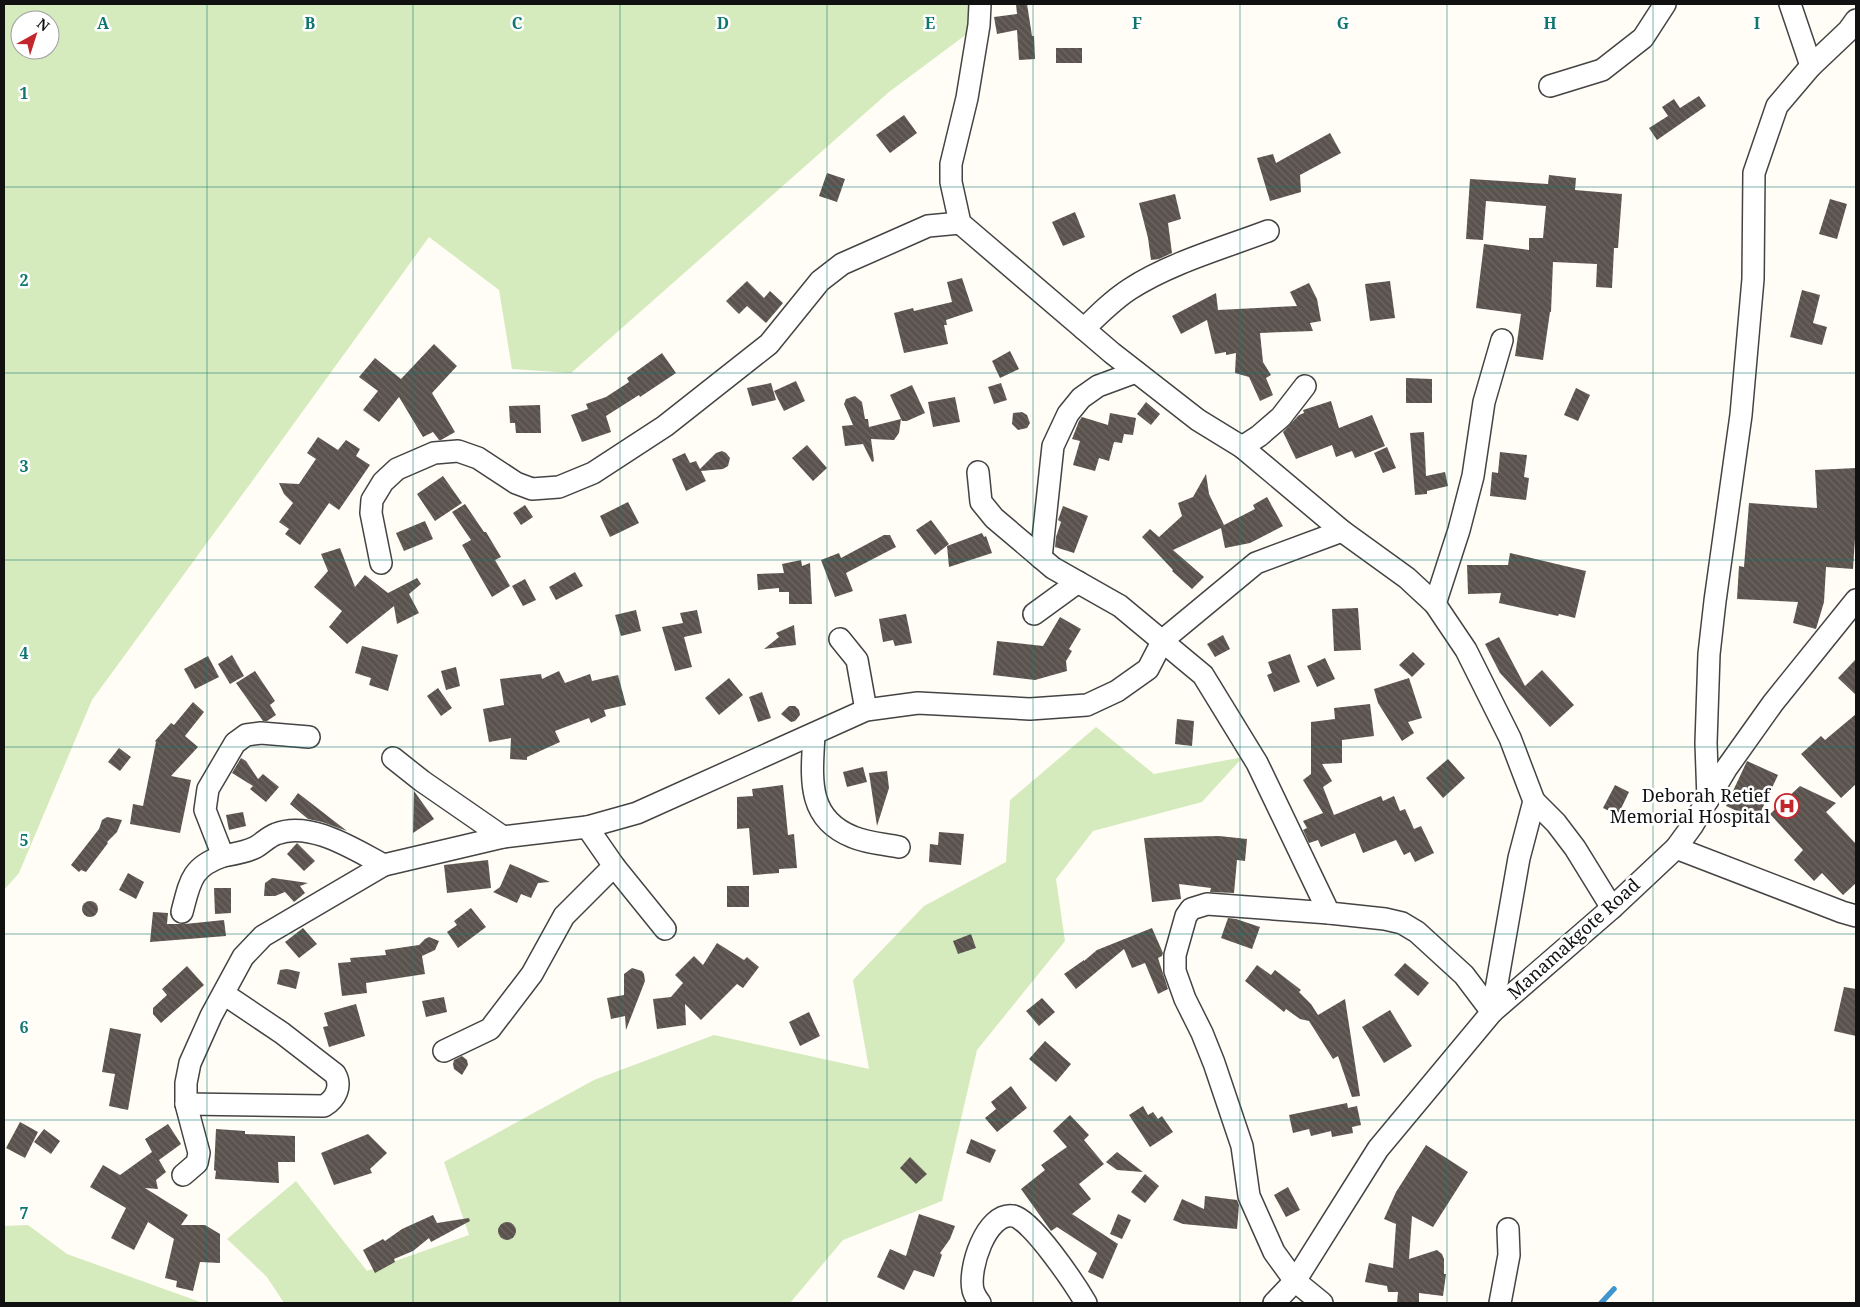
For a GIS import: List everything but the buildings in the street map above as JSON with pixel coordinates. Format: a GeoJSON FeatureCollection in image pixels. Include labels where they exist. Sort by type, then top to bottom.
{"type":"FeatureCollection","features":[{"type":"Feature","properties":{"kind":"street"},"geometry":{"type":"LineString","coordinates":[[980,4],[979,25],[967,98],[951,164],[951,182],[960,223],[1136,372],[1198,420],[1242,447],[1342,531],[1407,578],[1435,604],[1466,650],[1510,738],[1534,801],[1556,823],[1575,848],[1612,908]]}},
{"type":"Feature","properties":{"kind":"street"},"geometry":{"type":"LineString","coordinates":[[1550,86],[1602,70],[1643,38],[1665,4]]}},
{"type":"Feature","properties":{"kind":"street"},"geometry":{"type":"LineString","coordinates":[[1790,4],[1811,66]]}},
{"type":"Feature","properties":{"kind":"street"},"geometry":{"type":"LineString","coordinates":[[1708,800],[1706,743],[1709,654],[1744,386],[1753,279],[1754,173],[1777,106],[1811,66],[1848,31],[1856,20]]}},
{"type":"Feature","properties":{"kind":"street"},"geometry":{"type":"LineString","coordinates":[[381,563],[371,513],[372,500],[382,482],[397,469],[434,453],[458,451],[478,458],[516,483],[532,489],[559,487],[593,473],[665,426],[769,344],[820,281],[842,264],[928,226],[960,223]]}},
{"type":"Feature","properties":{"kind":"street"},"geometry":{"type":"LineString","coordinates":[[1084,329],[1098,314],[1130,289],[1168,269],[1268,231]]}},
{"type":"Feature","properties":{"kind":"street"},"geometry":{"type":"LineString","coordinates":[[1435,604],[1464,512],[1473,476],[1484,402],[1502,340]]}},
{"type":"Feature","properties":{"kind":"street"},"geometry":{"type":"LineString","coordinates":[[1040,558],[1053,446],[1068,414],[1081,398],[1098,386],[1136,372]]}},
{"type":"Feature","properties":{"kind":"street"},"geometry":{"type":"LineString","coordinates":[[1242,447],[1259,436],[1281,417],[1305,386]]}},
{"type":"Feature","properties":{"kind":"street"},"geometry":{"type":"LineString","coordinates":[[978,472],[981,502],[994,518],[1053,568],[1120,606],[1203,675],[1257,763],[1279,805],[1329,913]]}},
{"type":"Feature","properties":{"kind":"street"},"geometry":{"type":"LineString","coordinates":[[183,1175],[197,1163],[199,1153],[186,1104],[186,1083],[190,1063],[243,957],[263,936],[384,866],[503,837],[587,827],[636,813],[866,710],[918,703],[1030,709],[1086,705],[1117,691],[1148,669],[1163,640],[1256,564],[1342,531]]}},
{"type":"Feature","properties":{"kind":"street"},"geometry":{"type":"LineString","coordinates":[[1034,614],[1078,582]]}},
{"type":"Feature","properties":{"kind":"street","name":"Manamakgote Road"},"geometry":{"type":"LineString","coordinates":[[1274,1303],[1295,1281],[1378,1149],[1492,1012],[1612,908],[1676,848],[1726,769],[1773,703],[1856,600]]}},
{"type":"Feature","properties":{"kind":"street"},"geometry":{"type":"LineString","coordinates":[[840,638],[857,660],[866,710]]}},
{"type":"Feature","properties":{"kind":"street"},"geometry":{"type":"LineString","coordinates":[[223,856],[206,810],[208,789],[235,744],[246,735],[261,733],[309,737]]}},
{"type":"Feature","properties":{"kind":"street"},"geometry":{"type":"LineString","coordinates":[[814,734],[812,782],[816,800],[824,818],[838,830],[854,838],[898,847]]}},
{"type":"Feature","properties":{"kind":"street"},"geometry":{"type":"LineString","coordinates":[[393,758],[422,781],[503,837]]}},
{"type":"Feature","properties":{"kind":"street"},"geometry":{"type":"LineString","coordinates":[[1492,1012],[1519,858],[1534,801]]}},
{"type":"Feature","properties":{"kind":"street"},"geometry":{"type":"LineString","coordinates":[[587,827],[614,866],[665,929]]}},
{"type":"Feature","properties":{"kind":"street"},"geometry":{"type":"LineString","coordinates":[[182,912],[189,884],[198,870],[208,861],[250,850],[276,834],[303,831],[339,842],[384,866]]}},
{"type":"Feature","properties":{"kind":"street"},"geometry":{"type":"LineString","coordinates":[[1676,848],[1856,916]]}},
{"type":"Feature","properties":{"kind":"street"},"geometry":{"type":"LineString","coordinates":[[444,1051],[490,1029],[532,974],[564,916],[614,866]]}},
{"type":"Feature","properties":{"kind":"street"},"geometry":{"type":"LineString","coordinates":[[1322,1303],[1295,1281],[1274,1252],[1249,1196],[1242,1146],[1214,1063],[1185,999],[1175,971],[1175,954],[1186,916],[1191,909],[1207,904],[1329,913],[1385,919],[1402,923],[1418,932],[1464,975],[1492,1012]]}},
{"type":"Feature","properties":{"kind":"street"},"geometry":{"type":"LineString","coordinates":[[186,1104],[324,1106],[331,1102],[338,1088],[339,1080],[335,1074],[282,1033],[224,994]]}},
{"type":"Feature","properties":{"kind":"street"},"geometry":{"type":"LineString","coordinates":[[980,1303],[972,1290],[972,1271],[982,1240],[991,1226],[1004,1216],[1014,1216],[1023,1221],[1056,1257],[1086,1303]]}},
{"type":"Feature","properties":{"kind":"street"},"geometry":{"type":"LineString","coordinates":[[1500,1303],[1509,1255],[1508,1228]]}},
{"type":"Feature","properties":{"kind":"green space"},"geometry":{"type":"Polygon","coordinates":[[[4,4],[980,4],[979,25],[889,92],[571,373],[512,369],[499,290],[429,237],[92,700],[19,873],[4,890],[4,4]]]}},
{"type":"Feature","properties":{"kind":"green space"},"geometry":{"type":"Polygon","coordinates":[[[1096,727],[1154,774],[1243,757],[1202,802],[1093,831],[1056,879],[1065,941],[977,1050],[942,1201],[843,1240],[790,1303],[284,1303],[267,1277],[227,1239],[296,1181],[367,1271],[469,1235],[444,1162],[594,1080],[714,1035],[869,1069],[853,980],[924,906],[1006,862],[1010,800],[1096,727]]]}},
{"type":"Feature","properties":{"kind":"green space"},"geometry":{"type":"Polygon","coordinates":[[[28,1225],[67,1254],[203,1303],[4,1303],[4,1226],[28,1225]]]}},
{"type":"Feature","properties":{"kind":"waterway"},"geometry":{"type":"LineString","coordinates":[[1601,1303],[1614,1289]]}},
{"type":"Feature","properties":{"kind":"place","name":"Deborah Retief Memorial Hospital"},"geometry":{"type":"Point","coordinates":[1787,806]}}]}
